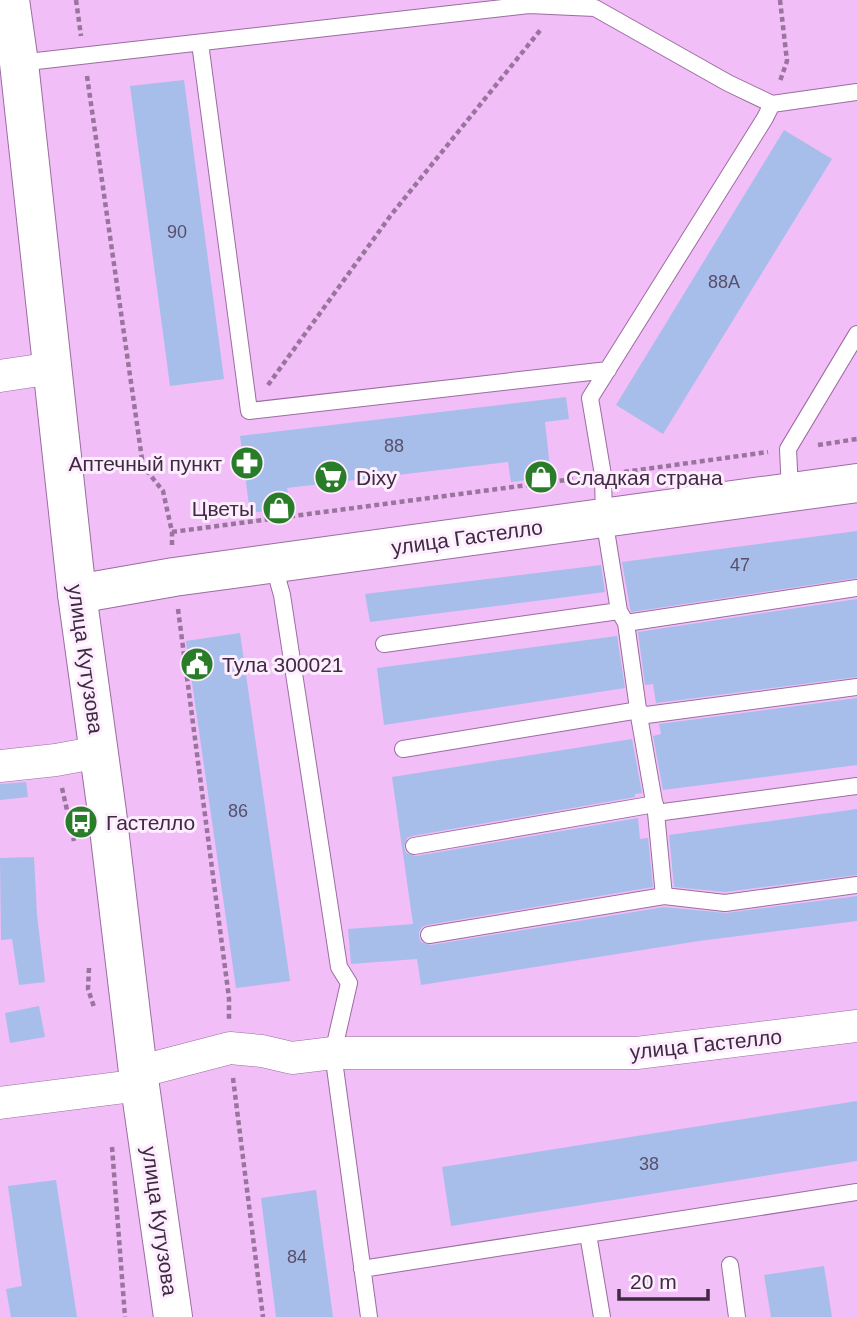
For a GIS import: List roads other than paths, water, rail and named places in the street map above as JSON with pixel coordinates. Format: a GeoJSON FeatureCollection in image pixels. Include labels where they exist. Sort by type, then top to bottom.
{"type":"FeatureCollection","features":[{"type":"Feature","properties":{"kind":"main road","name":"улица Кутузова"},"geometry":{"type":"LineString","coordinates":[[11,30],[53,368],[77,594],[173,1317]]}},
{"type":"Feature","properties":{"kind":"main road","name":"улица Гастелло"},"geometry":{"type":"LineString","coordinates":[[77,594],[174,577],[857,483]]}},
{"type":"Feature","properties":{"kind":"street"},"geometry":{"type":"LineString","coordinates":[[0,376],[53,368]]}},
{"type":"Feature","properties":{"kind":"street"},"geometry":{"type":"LineString","coordinates":[[0,766],[99,752]]}},
{"type":"Feature","properties":{"kind":"street","name":"улица Гастелло"},"geometry":{"type":"LineString","coordinates":[[0,1103],[140,1078],[230,1048],[262,1051],[292,1058],[333,1053],[637,1053],[857,1026]]}},
{"type":"Feature","properties":{"kind":"lane"},"geometry":{"type":"LineString","coordinates":[[11,30],[85,56],[528,5],[595,8],[728,83],[772,104],[857,92]]}},
{"type":"Feature","properties":{"kind":"lane"},"geometry":{"type":"LineString","coordinates":[[200,43],[249,411],[608,370]]}},
{"type":"Feature","properties":{"kind":"lane"},"geometry":{"type":"LineString","coordinates":[[664,896],[655,808],[604,518],[603,475],[590,398],[772,104]]}},
{"type":"Feature","properties":{"kind":"lane"},"geometry":{"type":"LineString","coordinates":[[790,492],[789,449],[857,334]]}},
{"type":"Feature","properties":{"kind":"lane"},"geometry":{"type":"LineString","coordinates":[[274,563],[282,595],[339,967],[349,983],[333,1053],[369,1317]]}},
{"type":"Feature","properties":{"kind":"lane"},"geometry":{"type":"LineString","coordinates":[[384,643],[857,589]]}},
{"type":"Feature","properties":{"kind":"lane"},"geometry":{"type":"LineString","coordinates":[[403,749],[639,713],[857,688]]}},
{"type":"Feature","properties":{"kind":"lane"},"geometry":{"type":"LineString","coordinates":[[414,846],[655,808],[857,786]]}},
{"type":"Feature","properties":{"kind":"lane"},"geometry":{"type":"LineString","coordinates":[[429,935],[664,896],[726,904],[857,885]]}},
{"type":"Feature","properties":{"kind":"lane"},"geometry":{"type":"LineString","coordinates":[[362,1269],[857,1192]]}},
{"type":"Feature","properties":{"kind":"lane"},"geometry":{"type":"LineString","coordinates":[[588,1234],[602,1317]]}},
{"type":"Feature","properties":{"kind":"lane"},"geometry":{"type":"LineString","coordinates":[[730,1265],[737,1317]]}},
{"type":"Feature","properties":{"kind":"place","name":"Аптечный пункт"},"geometry":{"type":"Point","coordinates":[247,463]}},
{"type":"Feature","properties":{"kind":"place","name":"Dixy"},"geometry":{"type":"Point","coordinates":[331,477]}},
{"type":"Feature","properties":{"kind":"place","name":"Сладкая страна"},"geometry":{"type":"Point","coordinates":[541,477]}},
{"type":"Feature","properties":{"kind":"place","name":"Цветы"},"geometry":{"type":"Point","coordinates":[279,508]}},
{"type":"Feature","properties":{"kind":"place","name":"Тула 300021"},"geometry":{"type":"Point","coordinates":[197,664]}},
{"type":"Feature","properties":{"kind":"place","name":"Гастелло"},"geometry":{"type":"Point","coordinates":[81,822]}}]}
